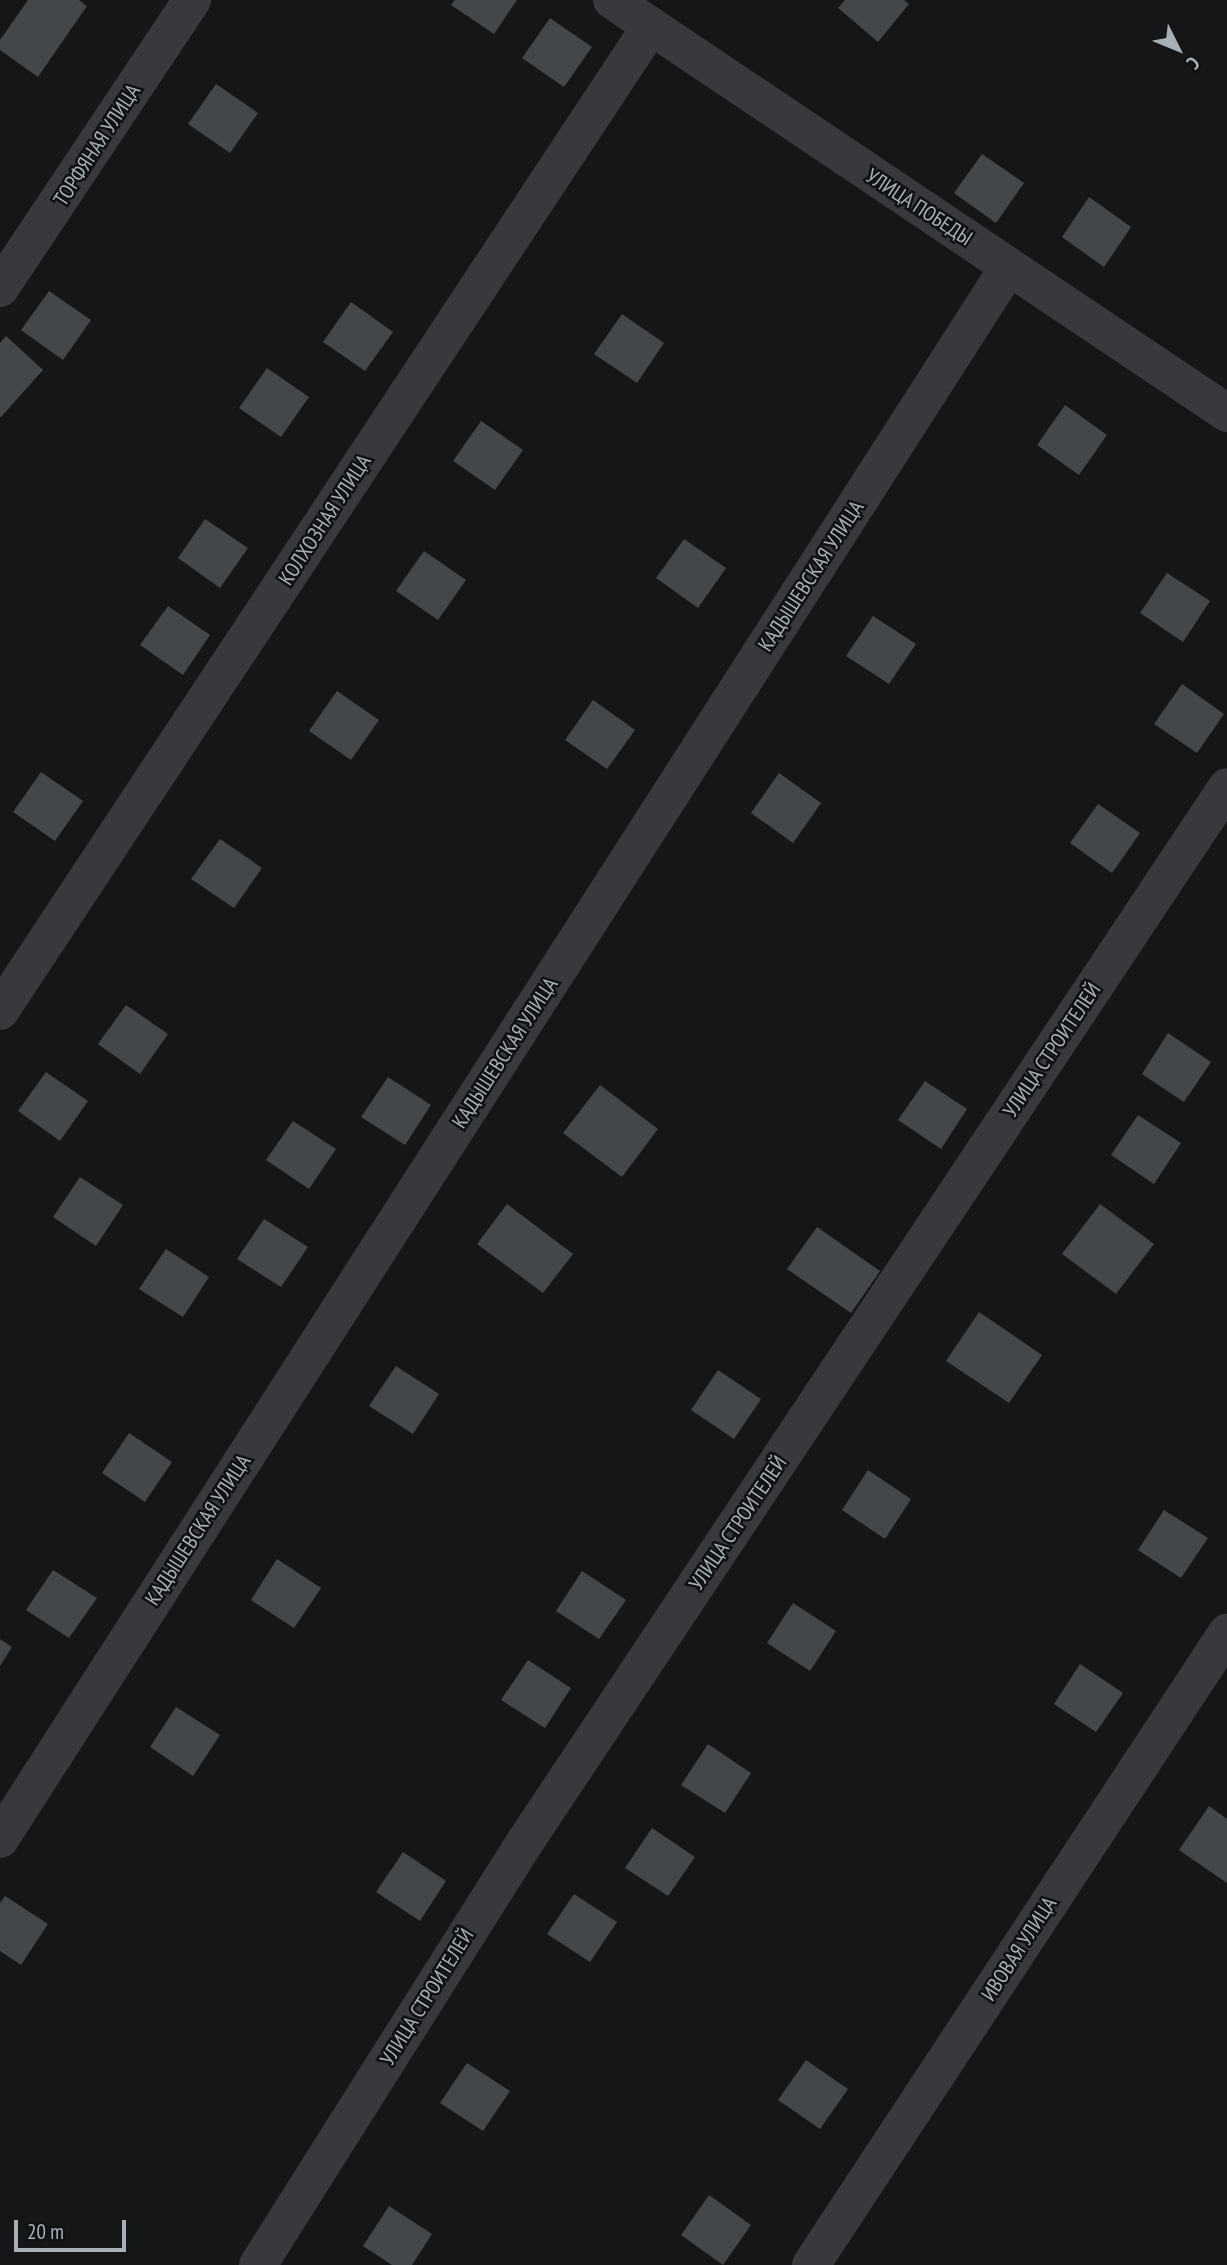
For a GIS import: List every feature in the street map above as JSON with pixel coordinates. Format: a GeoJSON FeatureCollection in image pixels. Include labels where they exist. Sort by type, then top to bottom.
{"type":"FeatureCollection","features":[{"type":"Feature","properties":{"kind":"street","name":"ТОРФЯНАЯ УЛИЦА"},"geometry":{"type":"LineString","coordinates":[[0,288],[192,0]]}},
{"type":"Feature","properties":{"kind":"street","name":"УЛИЦА ПОБЕДЫ"},"geometry":{"type":"LineString","coordinates":[[612,0],[649,29],[1227,413]]}},
{"type":"Feature","properties":{"kind":"street","name":"КОЛХОЗНАЯ УЛИЦА"},"geometry":{"type":"LineString","coordinates":[[0,1011],[649,29]]}},
{"type":"Feature","properties":{"kind":"street","name":"КАДЫШЕВСКАЯ УЛИЦА"},"geometry":{"type":"LineString","coordinates":[[0,1839],[1009,267]]}},
{"type":"Feature","properties":{"kind":"street","name":"УЛИЦА СТРОИТЕЛЕЙ"},"geometry":{"type":"LineString","coordinates":[[258,2265],[525,1842],[1227,787]]}},
{"type":"Feature","properties":{"kind":"street","name":"ИВОВАЯ УЛИЦА"},"geometry":{"type":"LineString","coordinates":[[811,2265],[1227,1633]]}},
{"type":"Feature","properties":{"kind":"building"},"geometry":{"type":"Polygon","coordinates":[[[28,0],[79,0],[87,6],[38,77],[0,50],[0,40],[28,0]]]}},
{"type":"Feature","properties":{"kind":"building"},"geometry":{"type":"Polygon","coordinates":[[[455,0],[517,0],[494,34],[451,5],[455,0]]]}},
{"type":"Feature","properties":{"kind":"building"},"geometry":{"type":"Polygon","coordinates":[[[845,0],[904,0],[909,4],[878,42],[838,8],[845,0]]]}},
{"type":"Feature","properties":{"kind":"building"},"geometry":{"type":"Polygon","coordinates":[[[550,18],[592,47],[564,87],[522,58],[550,18]]]}},
{"type":"Feature","properties":{"kind":"building"},"geometry":{"type":"Polygon","coordinates":[[[216,84],[258,113],[230,153],[188,124],[216,84]]]}},
{"type":"Feature","properties":{"kind":"building"},"geometry":{"type":"Polygon","coordinates":[[[982,154],[1024,183],[996,223],[954,193],[982,154]]]}},
{"type":"Feature","properties":{"kind":"building"},"geometry":{"type":"Polygon","coordinates":[[[1089,197],[1131,227],[1104,267],[1062,237],[1089,197]]]}},
{"type":"Feature","properties":{"kind":"building"},"geometry":{"type":"Polygon","coordinates":[[[49,291],[91,320],[63,360],[21,330],[49,291]]]}},
{"type":"Feature","properties":{"kind":"building"},"geometry":{"type":"Polygon","coordinates":[[[351,302],[393,332],[365,371],[323,342],[351,302]]]}},
{"type":"Feature","properties":{"kind":"building"},"geometry":{"type":"Polygon","coordinates":[[[622,314],[664,343],[637,383],[594,354],[622,314]]]}},
{"type":"Feature","properties":{"kind":"building"},"geometry":{"type":"Polygon","coordinates":[[[6,336],[43,370],[0,418],[0,343],[6,336]]]}},
{"type":"Feature","properties":{"kind":"building"},"geometry":{"type":"Polygon","coordinates":[[[267,368],[309,397],[281,437],[239,408],[267,368]]]}},
{"type":"Feature","properties":{"kind":"building"},"geometry":{"type":"Polygon","coordinates":[[[1065,405],[1107,435],[1079,475],[1037,445],[1065,405]]]}},
{"type":"Feature","properties":{"kind":"building"},"geometry":{"type":"Polygon","coordinates":[[[481,421],[523,450],[495,490],[453,461],[481,421]]]}},
{"type":"Feature","properties":{"kind":"building"},"geometry":{"type":"Polygon","coordinates":[[[205,519],[248,548],[220,588],[178,558],[205,519]]]}},
{"type":"Feature","properties":{"kind":"building"},"geometry":{"type":"Polygon","coordinates":[[[684,539],[726,568],[698,608],[656,578],[684,539]]]}},
{"type":"Feature","properties":{"kind":"building"},"geometry":{"type":"Polygon","coordinates":[[[424,551],[466,580],[438,620],[396,591],[424,551]]]}},
{"type":"Feature","properties":{"kind":"building"},"geometry":{"type":"Polygon","coordinates":[[[1167,573],[1210,601],[1183,642],[1140,613],[1167,573]]]}},
{"type":"Feature","properties":{"kind":"building"},"geometry":{"type":"Polygon","coordinates":[[[168,606],[210,635],[183,675],[140,645],[168,606]]]}},
{"type":"Feature","properties":{"kind":"building"},"geometry":{"type":"Polygon","coordinates":[[[873,616],[916,644],[889,684],[846,656],[873,616]]]}},
{"type":"Feature","properties":{"kind":"building"},"geometry":{"type":"Polygon","coordinates":[[[1182,684],[1224,714],[1197,753],[1154,724],[1182,684]]]}},
{"type":"Feature","properties":{"kind":"building"},"geometry":{"type":"Polygon","coordinates":[[[337,691],[379,720],[351,760],[309,731],[337,691]]]}},
{"type":"Feature","properties":{"kind":"building"},"geometry":{"type":"Polygon","coordinates":[[[593,700],[635,730],[607,769],[565,740],[593,700]]]}},
{"type":"Feature","properties":{"kind":"building"},"geometry":{"type":"Polygon","coordinates":[[[41,772],[83,801],[55,841],[13,812],[41,772]]]}},
{"type":"Feature","properties":{"kind":"building"},"geometry":{"type":"Polygon","coordinates":[[[779,773],[821,803],[793,843],[751,813],[779,773]]]}},
{"type":"Feature","properties":{"kind":"building"},"geometry":{"type":"Polygon","coordinates":[[[1098,804],[1140,833],[1112,873],[1070,843],[1098,804]]]}},
{"type":"Feature","properties":{"kind":"building"},"geometry":{"type":"Polygon","coordinates":[[[220,839],[262,868],[234,908],[191,879],[220,839]]]}},
{"type":"Feature","properties":{"kind":"building"},"geometry":{"type":"Polygon","coordinates":[[[126,1005],[168,1034],[140,1074],[98,1044],[126,1005]]]}},
{"type":"Feature","properties":{"kind":"building"},"geometry":{"type":"Polygon","coordinates":[[[1168,1033],[1211,1062],[1184,1102],[1142,1074],[1168,1033]]]}},
{"type":"Feature","properties":{"kind":"building"},"geometry":{"type":"Polygon","coordinates":[[[46,1072],[88,1101],[60,1141],[18,1111],[46,1072]]]}},
{"type":"Feature","properties":{"kind":"building"},"geometry":{"type":"Polygon","coordinates":[[[388,1077],[431,1105],[405,1145],[361,1117],[388,1077]]]}},
{"type":"Feature","properties":{"kind":"building"},"geometry":{"type":"Polygon","coordinates":[[[925,1081],[967,1109],[941,1149],[898,1120],[925,1081]]]}},
{"type":"Feature","properties":{"kind":"building"},"geometry":{"type":"Polygon","coordinates":[[[600,1085],[658,1129],[622,1177],[563,1133],[600,1085]]]}},
{"type":"Feature","properties":{"kind":"building"},"geometry":{"type":"Polygon","coordinates":[[[1138,1115],[1181,1143],[1154,1184],[1111,1155],[1138,1115]]]}},
{"type":"Feature","properties":{"kind":"building"},"geometry":{"type":"Polygon","coordinates":[[[293,1121],[336,1149],[309,1189],[266,1160],[293,1121]]]}},
{"type":"Feature","properties":{"kind":"building"},"geometry":{"type":"Polygon","coordinates":[[[80,1177],[123,1205],[96,1246],[53,1217],[80,1177]]]}},
{"type":"Feature","properties":{"kind":"building"},"geometry":{"type":"Polygon","coordinates":[[[507,1204],[573,1254],[543,1293],[477,1244],[507,1204]]]}},
{"type":"Feature","properties":{"kind":"building"},"geometry":{"type":"Polygon","coordinates":[[[1100,1204],[1154,1244],[1116,1294],[1062,1254],[1100,1204]]]}},
{"type":"Feature","properties":{"kind":"building"},"geometry":{"type":"Polygon","coordinates":[[[264,1219],[308,1247],[281,1287],[237,1259],[264,1219]]]}},
{"type":"Feature","properties":{"kind":"building"},"geometry":{"type":"Polygon","coordinates":[[[817,1227],[880,1271],[851,1313],[787,1269],[817,1227]]]}},
{"type":"Feature","properties":{"kind":"building"},"geometry":{"type":"Polygon","coordinates":[[[166,1249],[209,1277],[183,1317],[139,1289],[166,1249]]]}},
{"type":"Feature","properties":{"kind":"building"},"geometry":{"type":"Polygon","coordinates":[[[979,1312],[1042,1355],[1009,1403],[946,1361],[979,1312]]]}},
{"type":"Feature","properties":{"kind":"building"},"geometry":{"type":"Polygon","coordinates":[[[396,1366],[439,1394],[413,1434],[369,1406],[396,1366]]]}},
{"type":"Feature","properties":{"kind":"building"},"geometry":{"type":"Polygon","coordinates":[[[718,1370],[761,1399],[734,1439],[691,1410],[718,1370]]]}},
{"type":"Feature","properties":{"kind":"building"},"geometry":{"type":"Polygon","coordinates":[[[129,1433],[172,1462],[145,1502],[102,1473],[129,1433]]]}},
{"type":"Feature","properties":{"kind":"building"},"geometry":{"type":"Polygon","coordinates":[[[868,1470],[911,1499],[885,1539],[842,1510],[868,1470]]]}},
{"type":"Feature","properties":{"kind":"building"},"geometry":{"type":"Polygon","coordinates":[[[1164,1510],[1208,1538],[1181,1578],[1138,1550],[1164,1510]]]}},
{"type":"Feature","properties":{"kind":"building"},"geometry":{"type":"Polygon","coordinates":[[[277,1559],[321,1588],[294,1628],[251,1600],[277,1559]]]}},
{"type":"Feature","properties":{"kind":"building"},"geometry":{"type":"Polygon","coordinates":[[[53,1570],[97,1598],[69,1638],[26,1610],[53,1570]]]}},
{"type":"Feature","properties":{"kind":"building"},"geometry":{"type":"Polygon","coordinates":[[[582,1571],[626,1600],[599,1639],[556,1611],[582,1571]]]}},
{"type":"Feature","properties":{"kind":"building"},"geometry":{"type":"Polygon","coordinates":[[[793,1603],[836,1631],[810,1671],[767,1643],[793,1603]]]}},
{"type":"Feature","properties":{"kind":"building"},"geometry":{"type":"Polygon","coordinates":[[[0,1639],[12,1647],[0,1666],[0,1639]]]}},
{"type":"Feature","properties":{"kind":"building"},"geometry":{"type":"Polygon","coordinates":[[[528,1660],[571,1688],[545,1728],[501,1700],[528,1660]]]}},
{"type":"Feature","properties":{"kind":"building"},"geometry":{"type":"Polygon","coordinates":[[[1080,1664],[1123,1693],[1096,1732],[1054,1704],[1080,1664]]]}},
{"type":"Feature","properties":{"kind":"building"},"geometry":{"type":"Polygon","coordinates":[[[176,1707],[220,1735],[193,1776],[150,1747],[176,1707]]]}},
{"type":"Feature","properties":{"kind":"building"},"geometry":{"type":"Polygon","coordinates":[[[708,1744],[751,1773],[725,1813],[681,1785],[708,1744]]]}},
{"type":"Feature","properties":{"kind":"building"},"geometry":{"type":"Polygon","coordinates":[[[1209,1806],[1227,1819],[1227,1883],[1179,1850],[1209,1806]]]}},
{"type":"Feature","properties":{"kind":"building"},"geometry":{"type":"Polygon","coordinates":[[[652,1828],[695,1857],[668,1896],[625,1868],[652,1828]]]}},
{"type":"Feature","properties":{"kind":"building"},"geometry":{"type":"Polygon","coordinates":[[[403,1852],[446,1881],[420,1921],[376,1892],[403,1852]]]}},
{"type":"Feature","properties":{"kind":"building"},"geometry":{"type":"Polygon","coordinates":[[[574,1894],[617,1922],[590,1962],[547,1934],[574,1894]]]}},
{"type":"Feature","properties":{"kind":"building"},"geometry":{"type":"Polygon","coordinates":[[[5,1896],[48,1924],[21,1965],[0,1951],[0,1903],[5,1896]]]}},
{"type":"Feature","properties":{"kind":"building"},"geometry":{"type":"Polygon","coordinates":[[[806,2060],[848,2089],[820,2129],[778,2100],[806,2060]]]}},
{"type":"Feature","properties":{"kind":"building"},"geometry":{"type":"Polygon","coordinates":[[[467,2063],[510,2091],[483,2131],[440,2103],[467,2063]]]}},
{"type":"Feature","properties":{"kind":"building"},"geometry":{"type":"Polygon","coordinates":[[[709,2195],[751,2225],[723,2265],[681,2235],[709,2195]]]}},
{"type":"Feature","properties":{"kind":"building"},"geometry":{"type":"Polygon","coordinates":[[[389,2206],[432,2234],[412,2265],[392,2265],[363,2246],[389,2206]]]}}]}
